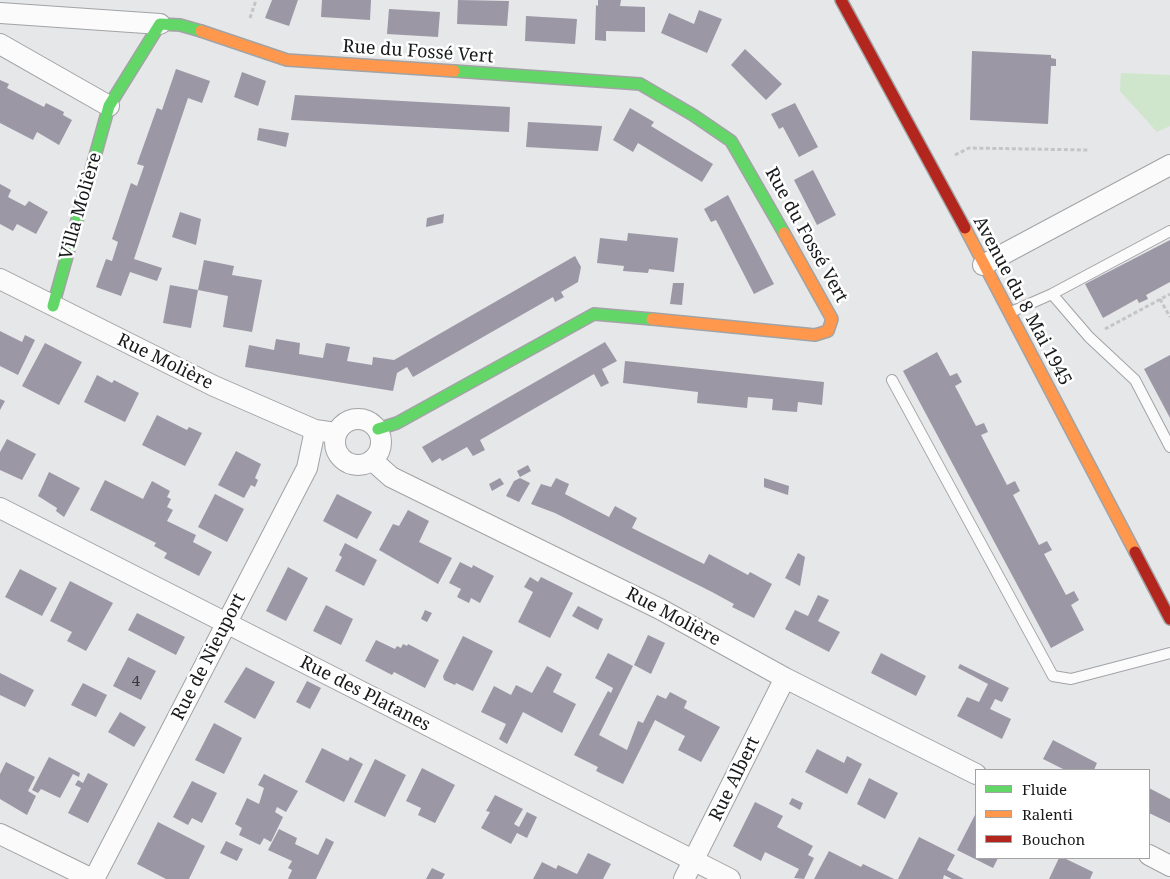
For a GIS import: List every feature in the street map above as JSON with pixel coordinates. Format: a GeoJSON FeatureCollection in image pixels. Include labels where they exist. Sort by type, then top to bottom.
{"type":"FeatureCollection","features":[{"type":"Feature","properties":{"kind":"street","name":"Avenue du 8 Mai 1945"},"geometry":{"type":"LineString","coordinates":[[841,0],[1010,313],[1170,619]]}},
{"type":"Feature","properties":{"kind":"street"},"geometry":{"type":"LineString","coordinates":[[0,13],[160,24]]}},
{"type":"Feature","properties":{"kind":"street","name":"Rue du Fossé Vert"},"geometry":{"type":"LineString","coordinates":[[160,24],[180,26],[215,35],[287,60],[640,84],[693,115],[731,141],[750,171],[832,319],[828,331],[815,335],[594,314],[397,423],[378,429]]}},
{"type":"Feature","properties":{"kind":"street","name":"Villa Molière"},"geometry":{"type":"LineString","coordinates":[[53,306],[109,106],[152,42],[160,24]]}},
{"type":"Feature","properties":{"kind":"street"},"geometry":{"type":"LineString","coordinates":[[0,44],[109,106]]}},
{"type":"Feature","properties":{"kind":"street"},"geometry":{"type":"LineString","coordinates":[[983,265],[1170,165]]}},
{"type":"Feature","properties":{"kind":"street","name":"Rue Molière"},"geometry":{"type":"LineString","coordinates":[[0,278],[214,386],[315,430],[336,433]]}},
{"type":"Feature","properties":{"kind":"street"},"geometry":{"type":"LineString","coordinates":[[352,419],[367,420],[378,429],[380,449],[372,460],[358,465],[343,460],[335,448],[336,433],[345,422],[352,419]]}},
{"type":"Feature","properties":{"kind":"street","name":"Rue de Nieuport"},"geometry":{"type":"LineString","coordinates":[[93,879],[307,468],[315,430]]}},
{"type":"Feature","properties":{"kind":"street","name":"Rue Molière"},"geometry":{"type":"LineString","coordinates":[[372,460],[391,477],[660,609],[785,678],[975,773]]}},
{"type":"Feature","properties":{"kind":"street","name":"Rue des Platanes"},"geometry":{"type":"LineString","coordinates":[[0,508],[730,879]]}},
{"type":"Feature","properties":{"kind":"street","name":"Rue Albert"},"geometry":{"type":"LineString","coordinates":[[684,879],[785,678]]}},
{"type":"Feature","properties":{"kind":"street"},"geometry":{"type":"LineString","coordinates":[[0,834],[93,879]]}},
{"type":"Feature","properties":{"kind":"street"},"geometry":{"type":"LineString","coordinates":[[1150,856],[1170,866]]}},
{"type":"Feature","properties":{"kind":"lane"},"geometry":{"type":"LineString","coordinates":[[1010,313],[1052,294],[1170,231]]}},
{"type":"Feature","properties":{"kind":"lane"},"geometry":{"type":"LineString","coordinates":[[1052,294],[1089,337],[1135,380],[1170,447]]}},
{"type":"Feature","properties":{"kind":"lane"},"geometry":{"type":"LineString","coordinates":[[892,380],[1053,676],[1071,679],[1170,653]]}},
{"type":"Feature","properties":{"kind":"path"},"geometry":{"type":"LineString","coordinates":[[930,166],[969,148],[1088,150]]}},
{"type":"Feature","properties":{"kind":"path"},"geometry":{"type":"LineString","coordinates":[[1089,337],[1170,294]]}},
{"type":"Feature","properties":{"kind":"path"},"geometry":{"type":"LineString","coordinates":[[1160,299],[1170,317]]}},
{"type":"Feature","properties":{"kind":"green space"},"geometry":{"type":"Polygon","coordinates":[[[1121,73],[1170,75],[1170,126],[1157,132],[1120,91],[1121,73]]]}},
{"type":"Feature","properties":{"kind":"building"},"geometry":{"type":"Polygon","coordinates":[[[272,0],[298,0],[289,26],[265,18],[272,0]]]}},
{"type":"Feature","properties":{"kind":"building"},"geometry":{"type":"Polygon","coordinates":[[[322,0],[371,0],[370,20],[321,17],[322,0]]]}},
{"type":"Feature","properties":{"kind":"building"},"geometry":{"type":"Polygon","coordinates":[[[458,0],[509,1],[507,26],[457,24],[458,0]]]}},
{"type":"Feature","properties":{"kind":"building"},"geometry":{"type":"Polygon","coordinates":[[[598,0],[621,0],[620,6],[645,7],[645,32],[606,31],[606,41],[595,40],[596,5],[598,6],[598,0]]]}},
{"type":"Feature","properties":{"kind":"building"},"geometry":{"type":"Polygon","coordinates":[[[389,9],[440,12],[438,37],[387,34],[389,9]]]}},
{"type":"Feature","properties":{"kind":"building"},"geometry":{"type":"Polygon","coordinates":[[[699,10],[722,19],[707,53],[661,33],[669,13],[694,24],[699,10]]]}},
{"type":"Feature","properties":{"kind":"building"},"geometry":{"type":"Polygon","coordinates":[[[526,16],[577,19],[575,44],[525,41],[526,16]]]}},
{"type":"Feature","properties":{"kind":"building"},"geometry":{"type":"Polygon","coordinates":[[[745,49],[782,84],[766,100],[731,65],[745,49]]]}},
{"type":"Feature","properties":{"kind":"building"},"geometry":{"type":"Polygon","coordinates":[[[972,51],[1051,55],[1051,58],[1056,59],[1056,66],[1051,66],[1048,124],[970,120],[972,51]]]}},
{"type":"Feature","properties":{"kind":"building"},"geometry":{"type":"Polygon","coordinates":[[[176,69],[210,81],[202,103],[188,98],[134,259],[162,268],[157,281],[130,272],[121,296],[96,287],[106,259],[112,261],[118,242],[112,239],[131,183],[137,186],[144,166],[137,164],[157,108],[162,110],[176,69]]]}},
{"type":"Feature","properties":{"kind":"building"},"geometry":{"type":"Polygon","coordinates":[[[242,72],[266,81],[258,106],[234,97],[242,72]]]}},
{"type":"Feature","properties":{"kind":"building"},"geometry":{"type":"Polygon","coordinates":[[[0,80],[9,84],[7,88],[44,107],[46,103],[64,112],[63,115],[72,120],[59,145],[37,132],[33,140],[0,123],[0,80]]]}},
{"type":"Feature","properties":{"kind":"building"},"geometry":{"type":"Polygon","coordinates":[[[295,95],[510,107],[509,132],[291,120],[295,95]]]}},
{"type":"Feature","properties":{"kind":"building"},"geometry":{"type":"Polygon","coordinates":[[[795,103],[818,147],[799,157],[783,127],[779,129],[771,114],[795,103]]]}},
{"type":"Feature","properties":{"kind":"building"},"geometry":{"type":"Polygon","coordinates":[[[630,108],[654,122],[651,126],[713,164],[702,182],[638,143],[633,152],[613,140],[630,108]]]}},
{"type":"Feature","properties":{"kind":"building"},"geometry":{"type":"Polygon","coordinates":[[[528,122],[602,126],[598,151],[526,147],[528,122]]]}},
{"type":"Feature","properties":{"kind":"building"},"geometry":{"type":"Polygon","coordinates":[[[259,128],[289,133],[286,147],[257,140],[259,128]]]}},
{"type":"Feature","properties":{"kind":"building"},"geometry":{"type":"Polygon","coordinates":[[[813,170],[836,215],[817,225],[794,180],[813,170]]]}},
{"type":"Feature","properties":{"kind":"building"},"geometry":{"type":"Polygon","coordinates":[[[0,184],[11,190],[8,197],[25,206],[29,201],[48,212],[36,234],[17,224],[13,231],[0,224],[0,184]]]}},
{"type":"Feature","properties":{"kind":"building"},"geometry":{"type":"Polygon","coordinates":[[[728,195],[774,284],[754,294],[716,220],[711,222],[704,209],[728,195]]]}},
{"type":"Feature","properties":{"kind":"building"},"geometry":{"type":"Polygon","coordinates":[[[180,212],[201,219],[196,245],[172,237],[180,212]]]}},
{"type":"Feature","properties":{"kind":"building"},"geometry":{"type":"Polygon","coordinates":[[[444,214],[443,223],[426,227],[427,218],[444,214]]]}},
{"type":"Feature","properties":{"kind":"building"},"geometry":{"type":"Polygon","coordinates":[[[628,233],[678,238],[674,272],[649,269],[648,273],[623,271],[624,266],[597,263],[600,238],[627,241],[628,233]]]}},
{"type":"Feature","properties":{"kind":"building"},"geometry":{"type":"Polygon","coordinates":[[[1170,240],[1170,282],[1146,295],[1148,299],[1139,303],[1137,299],[1103,318],[1085,284],[1170,240]]]}},
{"type":"Feature","properties":{"kind":"building"},"geometry":{"type":"Polygon","coordinates":[[[575,256],[581,267],[578,282],[561,292],[564,297],[555,302],[553,297],[413,377],[407,367],[397,373],[393,391],[245,367],[249,345],[274,350],[276,339],[300,343],[299,354],[323,358],[326,343],[350,347],[347,361],[372,365],[373,357],[394,360],[575,256]]]}},
{"type":"Feature","properties":{"kind":"building"},"geometry":{"type":"Polygon","coordinates":[[[204,260],[234,266],[232,275],[262,280],[252,332],[223,327],[228,296],[198,290],[204,260]]]}},
{"type":"Feature","properties":{"kind":"building"},"geometry":{"type":"Polygon","coordinates":[[[673,283],[684,283],[682,305],[670,304],[673,283]]]}},
{"type":"Feature","properties":{"kind":"building"},"geometry":{"type":"Polygon","coordinates":[[[170,285],[198,290],[191,328],[163,323],[170,285]]]}},
{"type":"Feature","properties":{"kind":"building"},"geometry":{"type":"Polygon","coordinates":[[[0,331],[22,342],[25,335],[35,340],[18,375],[0,366],[0,331]]]}},
{"type":"Feature","properties":{"kind":"building"},"geometry":{"type":"Polygon","coordinates":[[[605,342],[617,361],[602,369],[609,383],[601,387],[594,374],[480,440],[485,450],[473,456],[467,447],[442,461],[440,458],[432,463],[422,447],[605,342]]]}},
{"type":"Feature","properties":{"kind":"building"},"geometry":{"type":"Polygon","coordinates":[[[45,343],[82,362],[59,405],[22,386],[45,343]]]}},
{"type":"Feature","properties":{"kind":"building"},"geometry":{"type":"Polygon","coordinates":[[[937,352],[950,376],[957,373],[962,382],[955,386],[976,426],[984,423],[988,432],[981,435],[1007,485],[1015,481],[1020,491],[1013,495],[1039,545],[1047,541],[1052,550],[1044,554],[1066,595],[1074,591],[1079,600],[1071,605],[1084,630],[1051,648],[903,371],[937,352]]]}},
{"type":"Feature","properties":{"kind":"building"},"geometry":{"type":"Polygon","coordinates":[[[1170,355],[1170,418],[1144,369],[1170,355]]]}},
{"type":"Feature","properties":{"kind":"building"},"geometry":{"type":"Polygon","coordinates":[[[625,361],[824,382],[822,405],[798,402],[797,412],[772,410],[773,399],[748,397],[747,408],[697,403],[698,392],[623,383],[625,361]]]}},
{"type":"Feature","properties":{"kind":"building"},"geometry":{"type":"Polygon","coordinates":[[[97,375],[112,383],[114,380],[139,393],[125,422],[84,402],[97,375]]]}},
{"type":"Feature","properties":{"kind":"building"},"geometry":{"type":"Polygon","coordinates":[[[0,399],[5,401],[0,410],[0,399]]]}},
{"type":"Feature","properties":{"kind":"building"},"geometry":{"type":"Polygon","coordinates":[[[157,415],[187,430],[189,427],[202,433],[185,466],[142,445],[157,415]]]}},
{"type":"Feature","properties":{"kind":"building"},"geometry":{"type":"Polygon","coordinates":[[[7,439],[36,454],[22,480],[0,470],[0,452],[7,439]]]}},
{"type":"Feature","properties":{"kind":"building"},"geometry":{"type":"Polygon","coordinates":[[[236,451],[261,464],[255,478],[258,480],[255,487],[251,485],[244,498],[218,485],[236,451]]]}},
{"type":"Feature","properties":{"kind":"building"},"geometry":{"type":"Polygon","coordinates":[[[528,465],[531,471],[520,477],[517,471],[528,465]]]}},
{"type":"Feature","properties":{"kind":"building"},"geometry":{"type":"Polygon","coordinates":[[[49,472],[80,488],[64,517],[56,511],[57,508],[38,496],[49,472]]]}},
{"type":"Feature","properties":{"kind":"building"},"geometry":{"type":"Polygon","coordinates":[[[500,478],[504,484],[492,491],[489,484],[500,478]]]}},
{"type":"Feature","properties":{"kind":"building"},"geometry":{"type":"Polygon","coordinates":[[[520,478],[530,483],[519,502],[506,496],[514,481],[520,478]]]}},
{"type":"Feature","properties":{"kind":"building"},"geometry":{"type":"Polygon","coordinates":[[[556,478],[569,484],[565,494],[609,517],[615,506],[637,518],[632,528],[704,564],[709,554],[748,575],[750,572],[772,584],[754,618],[732,607],[734,604],[712,592],[555,513],[531,504],[541,484],[551,487],[556,478]]]}},
{"type":"Feature","properties":{"kind":"building"},"geometry":{"type":"Polygon","coordinates":[[[764,478],[789,486],[788,495],[764,487],[764,478]]]}},
{"type":"Feature","properties":{"kind":"building"},"geometry":{"type":"Polygon","coordinates":[[[105,480],[143,499],[152,481],[170,491],[167,497],[171,499],[167,507],[173,510],[167,521],[196,535],[193,542],[212,552],[199,576],[164,558],[167,553],[154,546],[156,543],[90,510],[105,480]]]}},
{"type":"Feature","properties":{"kind":"building"},"geometry":{"type":"Polygon","coordinates":[[[215,494],[244,509],[227,542],[198,527],[215,494]]]}},
{"type":"Feature","properties":{"kind":"building"},"geometry":{"type":"Polygon","coordinates":[[[337,494],[372,512],[357,539],[323,521],[337,494]]]}},
{"type":"Feature","properties":{"kind":"building"},"geometry":{"type":"Polygon","coordinates":[[[408,510],[429,521],[419,542],[452,558],[438,584],[379,550],[393,524],[399,526],[408,510]]]}},
{"type":"Feature","properties":{"kind":"building"},"geometry":{"type":"Polygon","coordinates":[[[345,543],[377,560],[364,586],[335,571],[342,557],[339,555],[345,543]]]}},
{"type":"Feature","properties":{"kind":"building"},"geometry":{"type":"Polygon","coordinates":[[[798,553],[805,557],[800,586],[785,578],[798,553]]]}},
{"type":"Feature","properties":{"kind":"building"},"geometry":{"type":"Polygon","coordinates":[[[460,562],[472,568],[473,565],[494,576],[480,603],[471,598],[469,603],[457,597],[461,589],[449,583],[460,562]]]}},
{"type":"Feature","properties":{"kind":"building"},"geometry":{"type":"Polygon","coordinates":[[[288,567],[308,578],[286,621],[266,611],[288,567]]]}},
{"type":"Feature","properties":{"kind":"building"},"geometry":{"type":"Polygon","coordinates":[[[20,569],[57,588],[42,616],[5,597],[20,569]]]}},
{"type":"Feature","properties":{"kind":"building"},"geometry":{"type":"Polygon","coordinates":[[[530,577],[538,582],[541,577],[573,593],[550,638],[518,622],[533,592],[524,587],[530,577]]]}},
{"type":"Feature","properties":{"kind":"building"},"geometry":{"type":"Polygon","coordinates":[[[70,581],[113,603],[86,651],[67,641],[72,632],[50,621],[70,581]]]}},
{"type":"Feature","properties":{"kind":"building"},"geometry":{"type":"Polygon","coordinates":[[[818,595],[829,600],[818,621],[840,632],[829,652],[785,629],[795,610],[808,616],[818,595]]]}},
{"type":"Feature","properties":{"kind":"building"},"geometry":{"type":"Polygon","coordinates":[[[326,605],[353,619],[341,645],[313,631],[326,605]]]}},
{"type":"Feature","properties":{"kind":"building"},"geometry":{"type":"Polygon","coordinates":[[[578,606],[603,619],[598,630],[572,616],[578,606]]]}},
{"type":"Feature","properties":{"kind":"building"},"geometry":{"type":"Polygon","coordinates":[[[425,610],[432,613],[427,622],[421,619],[425,610]]]}},
{"type":"Feature","properties":{"kind":"building"},"geometry":{"type":"Polygon","coordinates":[[[137,613],[185,637],[176,655],[128,630],[137,613]]]}},
{"type":"Feature","properties":{"kind":"building"},"geometry":{"type":"Polygon","coordinates":[[[648,635],[665,643],[651,674],[634,665],[648,635]]]}},
{"type":"Feature","properties":{"kind":"building"},"geometry":{"type":"Polygon","coordinates":[[[463,636],[493,651],[473,691],[444,680],[443,676],[463,636]]]}},
{"type":"Feature","properties":{"kind":"building"},"geometry":{"type":"Polygon","coordinates":[[[376,640],[395,649],[397,646],[401,648],[403,644],[407,646],[408,644],[439,660],[425,688],[394,672],[392,675],[365,661],[376,640]]]}},
{"type":"Feature","properties":{"kind":"building"},"geometry":{"type":"Polygon","coordinates":[[[608,653],[633,666],[599,735],[627,750],[638,721],[643,723],[657,695],[666,699],[670,692],[687,701],[684,708],[720,727],[701,762],[678,750],[685,736],[655,720],[623,784],[596,771],[598,767],[574,755],[608,691],[611,693],[613,688],[595,678],[608,653]]]}},
{"type":"Feature","properties":{"kind":"building"},"geometry":{"type":"Polygon","coordinates":[[[881,653],[926,676],[916,696],[871,673],[881,653]]]}},
{"type":"Feature","properties":{"kind":"building"},"geometry":{"type":"Polygon","coordinates":[[[128,657],[156,671],[141,700],[113,686],[128,657]]]}},
{"type":"Feature","properties":{"kind":"building"},"geometry":{"type":"Polygon","coordinates":[[[960,664],[1009,688],[1002,702],[995,699],[990,709],[1011,719],[1002,739],[957,716],[967,697],[979,702],[988,684],[958,668],[960,664]]]}},
{"type":"Feature","properties":{"kind":"building"},"geometry":{"type":"Polygon","coordinates":[[[547,666],[562,674],[553,692],[576,704],[562,733],[523,712],[507,744],[499,739],[506,724],[481,712],[494,686],[511,695],[516,685],[532,693],[547,666]]]}},
{"type":"Feature","properties":{"kind":"building"},"geometry":{"type":"Polygon","coordinates":[[[246,667],[275,682],[255,719],[224,702],[246,667]]]}},
{"type":"Feature","properties":{"kind":"building"},"geometry":{"type":"Polygon","coordinates":[[[0,673],[34,690],[25,707],[0,695],[0,673]]]}},
{"type":"Feature","properties":{"kind":"building"},"geometry":{"type":"Polygon","coordinates":[[[307,681],[321,688],[310,709],[296,702],[307,681]]]}},
{"type":"Feature","properties":{"kind":"building"},"geometry":{"type":"Polygon","coordinates":[[[83,683],[107,695],[96,717],[71,705],[83,683]]]}},
{"type":"Feature","properties":{"kind":"building"},"geometry":{"type":"Polygon","coordinates":[[[120,712],[146,727],[134,747],[108,732],[120,712]]]}},
{"type":"Feature","properties":{"kind":"building"},"geometry":{"type":"Polygon","coordinates":[[[214,723],[242,738],[224,774],[195,760],[214,723]]]}},
{"type":"Feature","properties":{"kind":"building"},"geometry":{"type":"Polygon","coordinates":[[[1053,740],[1097,763],[1094,769],[1063,769],[1043,759],[1053,740]]]}},
{"type":"Feature","properties":{"kind":"building"},"geometry":{"type":"Polygon","coordinates":[[[322,748],[348,761],[350,757],[363,764],[344,802],[305,782],[322,748]]]}},
{"type":"Feature","properties":{"kind":"building"},"geometry":{"type":"Polygon","coordinates":[[[817,749],[844,763],[847,756],[862,764],[847,794],[805,772],[817,749]]]}},
{"type":"Feature","properties":{"kind":"building"},"geometry":{"type":"Polygon","coordinates":[[[49,757],[80,773],[79,777],[73,774],[60,798],[41,789],[38,793],[32,790],[49,757]]]}},
{"type":"Feature","properties":{"kind":"building"},"geometry":{"type":"Polygon","coordinates":[[[375,759],[406,775],[385,817],[354,802],[375,759]]]}},
{"type":"Feature","properties":{"kind":"building"},"geometry":{"type":"Polygon","coordinates":[[[6,762],[35,777],[28,791],[36,796],[27,815],[0,799],[0,774],[6,762]]]}},
{"type":"Feature","properties":{"kind":"building"},"geometry":{"type":"Polygon","coordinates":[[[422,768],[455,785],[435,823],[418,815],[421,808],[406,801],[422,768]]]}},
{"type":"Feature","properties":{"kind":"building"},"geometry":{"type":"Polygon","coordinates":[[[88,773],[108,784],[88,823],[68,813],[81,788],[75,785],[78,780],[83,783],[88,773]]]}},
{"type":"Feature","properties":{"kind":"building"},"geometry":{"type":"Polygon","coordinates":[[[264,774],[298,791],[286,812],[277,807],[275,812],[283,817],[271,842],[264,838],[260,845],[239,835],[242,828],[235,824],[247,798],[259,804],[264,788],[258,785],[264,774]]]}},
{"type":"Feature","properties":{"kind":"building"},"geometry":{"type":"Polygon","coordinates":[[[869,778],[898,793],[885,819],[857,804],[869,778]]]}},
{"type":"Feature","properties":{"kind":"building"},"geometry":{"type":"Polygon","coordinates":[[[192,781],[217,793],[202,823],[192,818],[188,825],[173,817],[192,781]]]}},
{"type":"Feature","properties":{"kind":"building"},"geometry":{"type":"Polygon","coordinates":[[[1150,789],[1170,799],[1170,823],[1150,813],[1150,789]]]}},
{"type":"Feature","properties":{"kind":"building"},"geometry":{"type":"Polygon","coordinates":[[[495,795],[523,809],[514,824],[519,827],[527,812],[537,817],[527,838],[517,833],[511,844],[481,828],[490,812],[486,811],[495,795]]]}},
{"type":"Feature","properties":{"kind":"building"},"geometry":{"type":"Polygon","coordinates":[[[792,798],[803,803],[800,810],[789,804],[792,798]]]}},
{"type":"Feature","properties":{"kind":"building"},"geometry":{"type":"Polygon","coordinates":[[[755,802],[783,816],[777,827],[813,846],[808,855],[814,858],[804,879],[794,878],[799,869],[765,852],[761,861],[733,846],[755,802]]]}},
{"type":"Feature","properties":{"kind":"building"},"geometry":{"type":"Polygon","coordinates":[[[975,815],[975,859],[957,850],[975,815]]]}},
{"type":"Feature","properties":{"kind":"building"},"geometry":{"type":"Polygon","coordinates":[[[158,822],[205,846],[189,879],[166,879],[137,864],[158,822]]]}},
{"type":"Feature","properties":{"kind":"building"},"geometry":{"type":"Polygon","coordinates":[[[279,829],[297,838],[295,844],[318,855],[326,838],[334,842],[316,879],[288,879],[292,870],[288,868],[292,861],[268,850],[279,829]]]}},
{"type":"Feature","properties":{"kind":"building"},"geometry":{"type":"Polygon","coordinates":[[[919,837],[955,855],[947,870],[964,879],[952,879],[944,875],[943,879],[898,879],[919,837]]]}},
{"type":"Feature","properties":{"kind":"building"},"geometry":{"type":"Polygon","coordinates":[[[226,841],[243,849],[237,861],[220,853],[226,841]]]}},
{"type":"Feature","properties":{"kind":"building"},"geometry":{"type":"Polygon","coordinates":[[[829,851],[861,867],[863,864],[894,879],[814,879],[829,851]]]}},
{"type":"Feature","properties":{"kind":"building"},"geometry":{"type":"Polygon","coordinates":[[[588,853],[611,864],[603,879],[533,879],[542,862],[556,869],[558,865],[577,874],[588,853]]]}},
{"type":"Feature","properties":{"kind":"building"},"geometry":{"type":"Polygon","coordinates":[[[975,859],[998,859],[993,868],[975,859]]]}},
{"type":"Feature","properties":{"kind":"building"},"geometry":{"type":"Polygon","coordinates":[[[1059,859],[1066,859],[1093,872],[1090,879],[1049,879],[1059,859]]]}},
{"type":"Feature","properties":{"kind":"building"},"geometry":{"type":"Polygon","coordinates":[[[432,868],[445,874],[442,879],[426,879],[432,868]]]}},
{"type":"Feature","properties":{"kind":"traffic: fast"},"geometry":{"type":"LineString","coordinates":[[53,306],[109,106],[160,24],[180,25],[201,31]]}},
{"type":"Feature","properties":{"kind":"traffic: fast"},"geometry":{"type":"LineString","coordinates":[[454,71],[640,84],[693,115],[731,141],[784,233]]}},
{"type":"Feature","properties":{"kind":"traffic: fast"},"geometry":{"type":"LineString","coordinates":[[378,429],[397,423],[594,314],[652,319]]}},
{"type":"Feature","properties":{"kind":"traffic: slow"},"geometry":{"type":"LineString","coordinates":[[201,31],[287,60],[454,71]]}},
{"type":"Feature","properties":{"kind":"traffic: slow"},"geometry":{"type":"LineString","coordinates":[[965,228],[1135,552]]}},
{"type":"Feature","properties":{"kind":"traffic: slow"},"geometry":{"type":"LineString","coordinates":[[652,319],[815,335],[828,331],[832,319],[784,233]]}},
{"type":"Feature","properties":{"kind":"traffic: jam"},"geometry":{"type":"LineString","coordinates":[[841,0],[965,228]]}},
{"type":"Feature","properties":{"kind":"traffic: jam"},"geometry":{"type":"LineString","coordinates":[[1135,552],[1170,619]]}}]}
